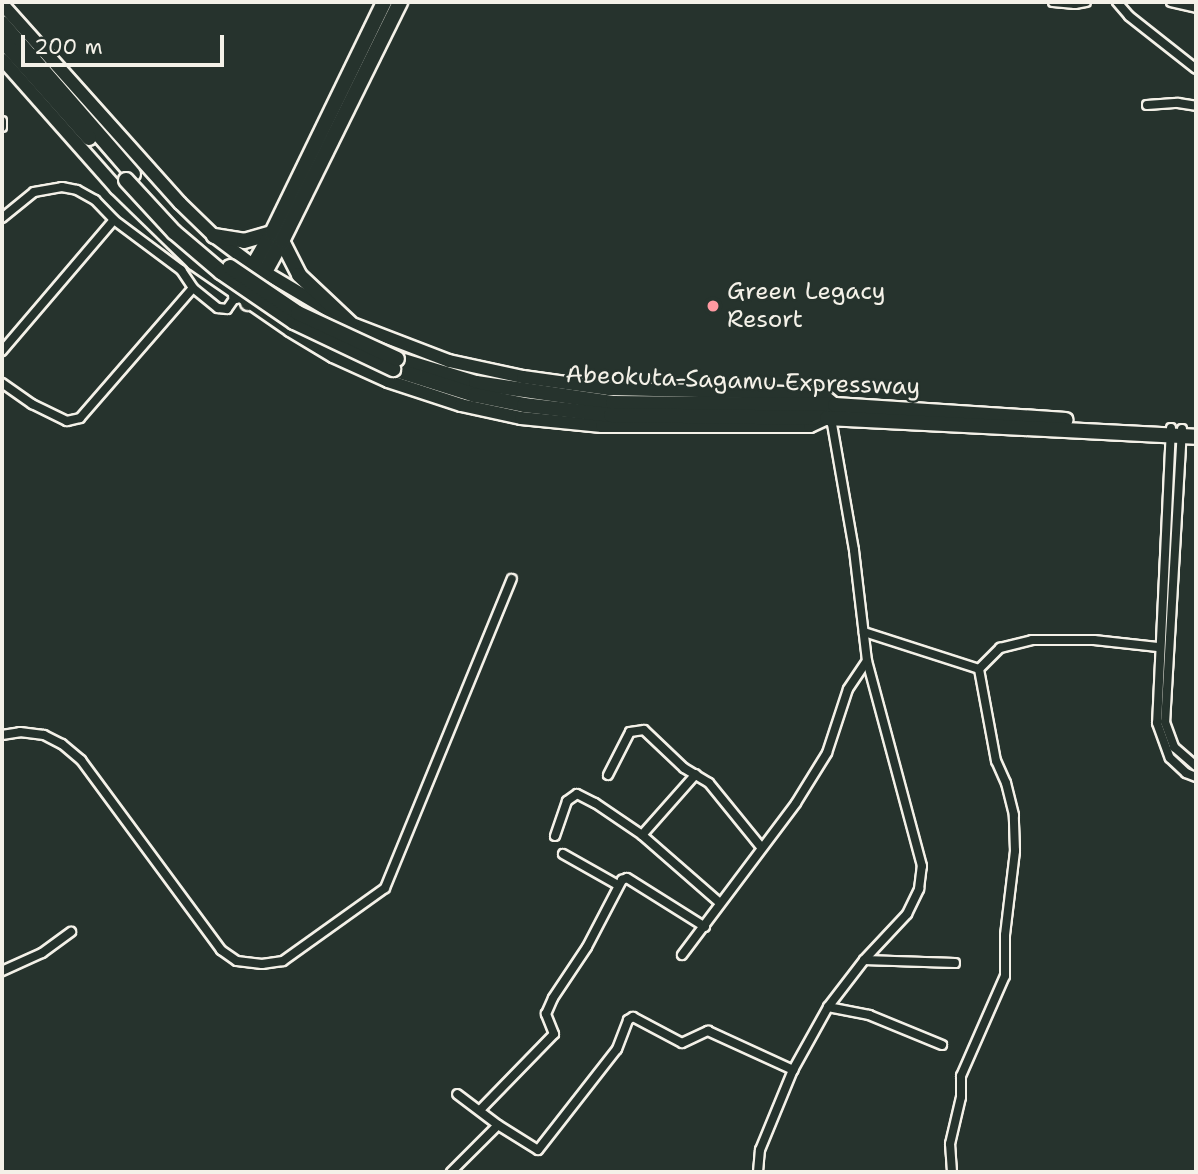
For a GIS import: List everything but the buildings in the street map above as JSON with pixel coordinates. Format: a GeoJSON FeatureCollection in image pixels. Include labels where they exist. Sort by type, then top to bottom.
{"type":"FeatureCollection","features":[{"type":"Feature","properties":{"kind":"highway"},"geometry":{"type":"LineString","coordinates":[[277,237],[384,2]]}},
{"type":"Feature","properties":{"kind":"highway"},"geometry":{"type":"LineString","coordinates":[[242,300],[400,2]]}},
{"type":"Feature","properties":{"kind":"highway","name":"Abeokuta-Sagamu Expressway"},"geometry":{"type":"LineString","coordinates":[[2,23],[130,177]]}},
{"type":"Feature","properties":{"kind":"highway","name":"Abeokuta-Sagamu Expressway"},"geometry":{"type":"LineString","coordinates":[[2,40],[130,177],[201,243],[275,298],[329,330],[395,364],[475,395],[560,410],[611,415],[827,418],[1183,433]]}},
{"type":"Feature","properties":{"kind":"highway"},"geometry":{"type":"LineString","coordinates":[[214,236],[244,241],[277,237]]}},
{"type":"Feature","properties":{"kind":"highway"},"geometry":{"type":"LineString","coordinates":[[277,237],[299,275],[350,323]]}},
{"type":"Feature","properties":{"kind":"highway","name":"Abeokuta-Sagamu Expressway"},"geometry":{"type":"LineString","coordinates":[[395,364],[476,383],[613,403],[835,405],[1183,433]]}},
{"type":"Feature","properties":{"kind":"main road"},"geometry":{"type":"LineString","coordinates":[[2,4],[180,203],[214,236],[260,269],[350,323],[449,361],[523,377],[610,389],[822,394],[835,405]]}},
{"type":"Feature","properties":{"kind":"main road"},"geometry":{"type":"LineString","coordinates":[[2,59],[168,242],[242,300],[333,356],[388,381],[461,405],[521,418],[657,428],[810,426],[827,418]]}},
{"type":"Feature","properties":{"kind":"street"},"geometry":{"type":"LineString","coordinates":[[1053,2],[1086,2]]}},
{"type":"Feature","properties":{"kind":"street"},"geometry":{"type":"LineString","coordinates":[[1117,2],[1129,16],[1196,69]]}},
{"type":"Feature","properties":{"kind":"street"},"geometry":{"type":"LineString","coordinates":[[1171,2],[1196,8]]}},
{"type":"Feature","properties":{"kind":"street"},"geometry":{"type":"LineString","coordinates":[[1147,105],[1178,103],[1196,106]]}},
{"type":"Feature","properties":{"kind":"street"},"geometry":{"type":"LineString","coordinates":[[2,121],[2,127]]}},
{"type":"Feature","properties":{"kind":"street"},"geometry":{"type":"LineString","coordinates":[[2,218],[34,192],[62,187],[78,190],[95,200],[114,220],[181,270],[193,289],[218,308],[227,309],[242,300]]}},
{"type":"Feature","properties":{"kind":"street"},"geometry":{"type":"LineString","coordinates":[[2,351],[114,220]]}},
{"type":"Feature","properties":{"kind":"street"},"geometry":{"type":"LineString","coordinates":[[2,383],[32,404],[67,421],[80,418],[193,289]]}},
{"type":"Feature","properties":{"kind":"street"},"geometry":{"type":"LineString","coordinates":[[758,1172],[760,1150],[793,1070],[828,1007],[864,960],[907,914],[919,889],[922,866],[867,661],[832,424],[827,418]]}},
{"type":"Feature","properties":{"kind":"street"},"geometry":{"type":"LineString","coordinates":[[1183,433],[1158,647],[1157,723],[1170,758],[1186,773],[1196,777]]}},
{"type":"Feature","properties":{"kind":"street"},"geometry":{"type":"LineString","coordinates":[[1183,433],[1166,722],[1174,747],[1196,766]]}},
{"type":"Feature","properties":{"kind":"street"},"geometry":{"type":"LineString","coordinates":[[2,735],[20,732],[44,735],[62,744],[81,760],[221,950],[237,961],[262,964],[283,961],[385,888],[512,579]]}},
{"type":"Feature","properties":{"kind":"street"},"geometry":{"type":"LineString","coordinates":[[864,632],[979,669]]}},
{"type":"Feature","properties":{"kind":"street"},"geometry":{"type":"LineString","coordinates":[[979,669],[1000,648],[1032,640],[1094,640],[1158,647]]}},
{"type":"Feature","properties":{"kind":"street"},"geometry":{"type":"LineString","coordinates":[[682,955],[796,803],[827,753],[848,689],[867,661]]}},
{"type":"Feature","properties":{"kind":"street"},"geometry":{"type":"LineString","coordinates":[[952,1172],[950,1144],[961,1097],[961,1076],[1005,976],[1005,935],[1015,858],[1014,815],[1006,783],[996,761],[979,669]]}},
{"type":"Feature","properties":{"kind":"street"},"geometry":{"type":"LineString","coordinates":[[608,775],[630,733],[637,729],[644,730],[684,768],[709,783],[761,847]]}},
{"type":"Feature","properties":{"kind":"street"},"geometry":{"type":"LineString","coordinates":[[642,835],[696,774]]}},
{"type":"Feature","properties":{"kind":"street"},"geometry":{"type":"LineString","coordinates":[[555,835],[567,801],[578,794],[642,835],[720,903]]}},
{"type":"Feature","properties":{"kind":"street"},"geometry":{"type":"LineString","coordinates":[[564,853],[618,885]]}},
{"type":"Feature","properties":{"kind":"street"},"geometry":{"type":"LineString","coordinates":[[480,1110],[554,1034],[546,1014],[587,947],[618,885],[627,878],[705,926]]}},
{"type":"Feature","properties":{"kind":"street"},"geometry":{"type":"LineString","coordinates":[[2,971],[42,953],[71,932]]}},
{"type":"Feature","properties":{"kind":"street"},"geometry":{"type":"LineString","coordinates":[[864,960],[955,963]]}},
{"type":"Feature","properties":{"kind":"street"},"geometry":{"type":"LineString","coordinates":[[828,1007],[869,1015],[942,1045]]}},
{"type":"Feature","properties":{"kind":"street"},"geometry":{"type":"LineString","coordinates":[[457,1094],[498,1125],[538,1150],[617,1049],[630,1017],[682,1043],[708,1031],[793,1070]]}},
{"type":"Feature","properties":{"kind":"street"},"geometry":{"type":"LineString","coordinates":[[452,1172],[498,1125]]}},
{"type":"Feature","properties":{"kind":"place","name":"Green Legacy Resort"},"geometry":{"type":"Point","coordinates":[713,306]}}]}
